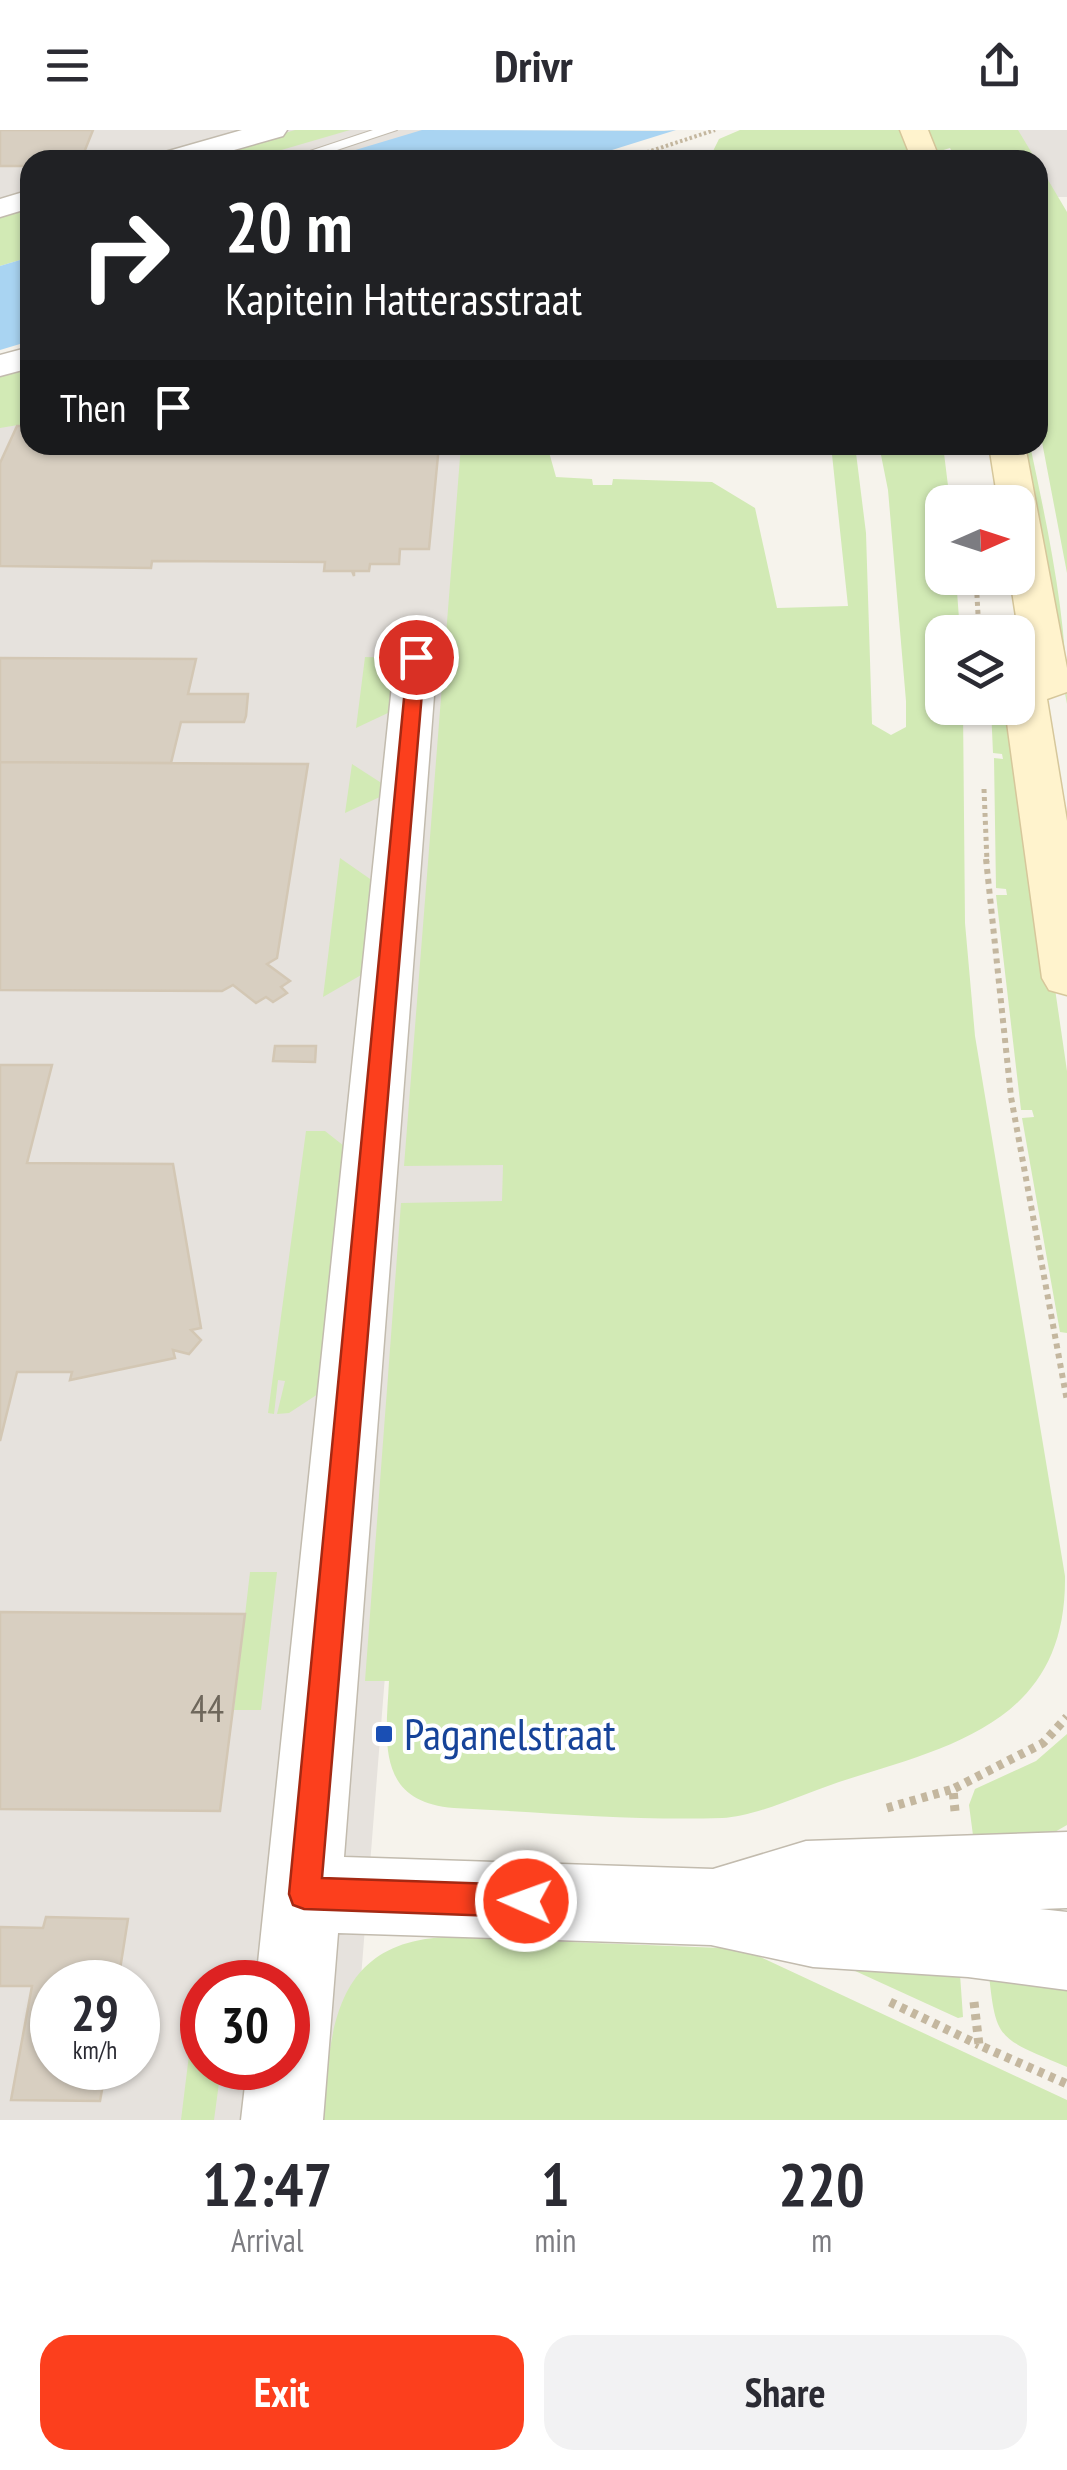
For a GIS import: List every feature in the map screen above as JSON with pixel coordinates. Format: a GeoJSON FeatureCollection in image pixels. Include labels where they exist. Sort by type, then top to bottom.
{"type":"FeatureCollection","features":[{"type":"Feature","properties":{"kind":"street"},"geometry":{"type":"LineString","coordinates":[[203,150],[274,130]]}},
{"type":"Feature","properties":{"kind":"street"},"geometry":{"type":"LineString","coordinates":[[987,455],[991,485]]}},
{"type":"Feature","properties":{"kind":"street"},"geometry":{"type":"LineString","coordinates":[[1009,455],[1014,485]]}},
{"type":"Feature","properties":{"kind":"street"},"geometry":{"type":"LineString","coordinates":[[1034,595],[1067,768]]}},
{"type":"Feature","properties":{"kind":"street"},"geometry":{"type":"LineString","coordinates":[[297,1960],[416,657]]}},
{"type":"Feature","properties":{"kind":"street"},"geometry":{"type":"LineString","coordinates":[[1029,725],[1067,978]]}},
{"type":"Feature","properties":{"kind":"street"},"geometry":{"type":"LineString","coordinates":[[712,1907],[806,1879],[1067,1870]]}},
{"type":"Feature","properties":{"kind":"street"},"geometry":{"type":"LineString","coordinates":[[304,1894],[712,1907],[813,1928],[968,1938],[1067,1952]]}},
{"type":"Feature","properties":{"kind":"street"},"geometry":{"type":"LineString","coordinates":[[282,2120],[285,2090]]}},
{"type":"Feature","properties":{"kind":"lane"},"geometry":{"type":"LineString","coordinates":[[323,150],[390,130]]}},
{"type":"Feature","properties":{"kind":"path"},"geometry":{"type":"LineString","coordinates":[[654,150],[715,130]]}},
{"type":"Feature","properties":{"kind":"path"},"geometry":{"type":"LineString","coordinates":[[984,780],[991,942],[1005,1075],[1067,1401]]}},
{"type":"Feature","properties":{"kind":"shaded area"},"geometry":{"type":"Polygon","coordinates":[[[0,130],[432,130],[367,150],[20,150],[20,256],[0,262],[0,130]]]}},
{"type":"Feature","properties":{"kind":"shaded area"},"geometry":{"type":"Polygon","coordinates":[[[1016,130],[1067,130],[1067,197],[1053,197],[1048,188],[1048,150],[1027,150],[1016,130]]]}},
{"type":"Feature","properties":{"kind":"shaded area"},"geometry":{"type":"Polygon","coordinates":[[[20,421],[20,455],[473,455],[509,1206],[421,1223],[352,2091],[660,2120],[0,2120],[0,424],[20,421]]]}},
{"type":"Feature","properties":{"kind":"green space"},"geometry":{"type":"Polygon","coordinates":[[[295,130],[350,130],[281,150],[226,150],[295,130]]]}},
{"type":"Feature","properties":{"kind":"green space"},"geometry":{"type":"Polygon","coordinates":[[[740,130],[1018,130],[1030,150],[714,150],[719,139],[740,130]]]}},
{"type":"Feature","properties":{"kind":"green space"},"geometry":{"type":"Polygon","coordinates":[[[1048,180],[1067,212],[1067,573],[1044,455],[1048,455],[1048,180]]]}},
{"type":"Feature","properties":{"kind":"green space"},"geometry":{"type":"Polygon","coordinates":[[[20,209],[20,260],[0,266],[0,215],[20,209]]]}},
{"type":"Feature","properties":{"kind":"green space"},"geometry":{"type":"Polygon","coordinates":[[[20,363],[20,425],[0,428],[0,370],[20,363]]]}},
{"type":"Feature","properties":{"kind":"green space"},"geometry":{"type":"Polygon","coordinates":[[[460,455],[550,455],[556,477],[592,479],[593,485],[612,485],[613,479],[712,482],[755,508],[777,608],[848,606],[832,455],[856,455],[866,533],[872,724],[891,735],[906,727],[906,701],[888,490],[881,455],[944,455],[948,485],[925,485],[925,595],[957,595],[959,615],[925,615],[925,725],[963,725],[965,923],[975,1036],[1065,1576],[1060,1626],[1046,1666],[1023,1697],[994,1721],[921,1756],[735,1817],[622,1817],[454,1808],[428,1803],[410,1794],[398,1781],[387,1746],[389,1681],[365,1681],[401,1203],[502,1201],[503,1165],[404,1166],[460,455]]]}},
{"type":"Feature","properties":{"kind":"green space"},"geometry":{"type":"Polygon","coordinates":[[[1021,455],[1032,455],[1050,541],[1067,704],[1035,531],[1035,485],[1026,485],[1021,455]]]}},
{"type":"Feature","properties":{"kind":"green space"},"geometry":{"type":"Polygon","coordinates":[[[365,657],[396,658],[390,712],[356,728],[365,657]]]}},
{"type":"Feature","properties":{"kind":"green space"},"geometry":{"type":"Polygon","coordinates":[[[992,725],[1016,725],[1067,1071],[1067,1333],[1060,1332],[1022,1118],[1034,1117],[1032,1110],[1021,1110],[996,895],[1007,895],[1006,889],[996,888],[994,758],[1003,759],[1002,754],[993,753],[992,725]]]}},
{"type":"Feature","properties":{"kind":"green space"},"geometry":{"type":"Polygon","coordinates":[[[352,764],[383,784],[382,796],[345,813],[352,764]]]}},
{"type":"Feature","properties":{"kind":"green space"},"geometry":{"type":"Polygon","coordinates":[[[340,858],[373,881],[363,974],[323,997],[340,858]]]}},
{"type":"Feature","properties":{"kind":"green space"},"geometry":{"type":"Polygon","coordinates":[[[306,1131],[325,1131],[344,1146],[318,1394],[289,1413],[277,1414],[285,1381],[278,1380],[274,1414],[268,1413],[306,1131]]]}},
{"type":"Feature","properties":{"kind":"green space"},"geometry":{"type":"Polygon","coordinates":[[[250,1572],[277,1572],[261,1710],[234,1710],[250,1572]]]}},
{"type":"Feature","properties":{"kind":"green space"},"geometry":{"type":"Polygon","coordinates":[[[1067,1734],[1067,1825],[1053,1833],[974,1843],[969,1805],[975,1789],[1036,1761],[1067,1734]]]}},
{"type":"Feature","properties":{"kind":"green space"},"geometry":{"type":"Polygon","coordinates":[[[445,1937],[721,1948],[754,1954],[1067,2100],[1067,2120],[323,2120],[335,2025],[344,1998],[359,1974],[379,1956],[408,1943],[445,1937]]]}},
{"type":"Feature","properties":{"kind":"green space"},"geometry":{"type":"Polygon","coordinates":[[[818,1954],[959,1960],[963,2017],[958,2018],[818,1954]]]}},
{"type":"Feature","properties":{"kind":"green space"},"geometry":{"type":"Polygon","coordinates":[[[988,1965],[1067,1978],[1067,2067],[1026,2049],[1004,2034],[994,2009],[988,1965]]]}},
{"type":"Feature","properties":{"kind":"green space"},"geometry":{"type":"Polygon","coordinates":[[[185,2090],[218,2090],[214,2120],[181,2120],[185,2090]]]}},
{"type":"Feature","properties":{"kind":"water"},"geometry":{"type":"Polygon","coordinates":[[[422,130],[676,130],[612,150],[355,150],[422,130]]]}},
{"type":"Feature","properties":{"kind":"water"},"geometry":{"type":"Polygon","coordinates":[[[20,260],[20,344],[0,350],[0,266],[20,260]]]}},
{"type":"Feature","properties":{"kind":"building"},"geometry":{"type":"Polygon","coordinates":[[[0,130],[93,130],[85,150],[20,150],[20,166],[0,166],[0,130]]]}},
{"type":"Feature","properties":{"kind":"building"},"geometry":{"type":"Polygon","coordinates":[[[17,426],[20,455],[438,455],[429,549],[400,549],[399,564],[370,564],[369,571],[354,571],[354,576],[352,571],[324,571],[325,562],[152,561],[151,568],[0,566],[0,463],[17,426]]]}},
{"type":"Feature","properties":{"kind":"building"},"geometry":{"type":"Polygon","coordinates":[[[0,658],[196,659],[188,694],[248,694],[246,716],[244,722],[181,722],[171,763],[0,762],[0,658]]]}},
{"type":"Feature","properties":{"kind":"building"},"geometry":{"type":"Polygon","coordinates":[[[0,762],[308,764],[277,958],[267,964],[290,981],[281,987],[287,993],[273,1002],[266,997],[256,1003],[233,985],[222,991],[0,990],[0,762]]]}},
{"type":"Feature","properties":{"kind":"building"},"geometry":{"type":"Polygon","coordinates":[[[275,1046],[316,1046],[315,1062],[273,1061],[275,1046]]]}},
{"type":"Feature","properties":{"kind":"building"},"geometry":{"type":"Polygon","coordinates":[[[0,1065],[52,1065],[27,1163],[173,1164],[201,1328],[191,1330],[201,1340],[189,1354],[173,1350],[175,1358],[70,1380],[72,1372],[17,1372],[0,1441],[0,1065]]]}},
{"type":"Feature","properties":{"kind":"building"},"geometry":{"type":"Polygon","coordinates":[[[0,1612],[245,1614],[220,1811],[0,1809],[0,1612]]]}},
{"type":"Feature","properties":{"kind":"building"},"geometry":{"type":"Polygon","coordinates":[[[46,1917],[128,1919],[121,1960],[30,1960],[30,1986],[0,1986],[0,1927],[43,1928],[46,1917]]]}},
{"type":"Feature","properties":{"kind":"building"},"geometry":{"type":"Polygon","coordinates":[[[30,1997],[30,2090],[102,2090],[100,2101],[11,2100],[30,1997]]]}},
{"type":"Feature","properties":{"kind":"place","name":"Paganelstraat"},"geometry":{"type":"Point","coordinates":[384,1734]}},
{"type":"Feature","properties":{"kind":"route"},"geometry":{"type":"LineString","coordinates":[[416,657],[304,1894],[526,1901]]}}]}
